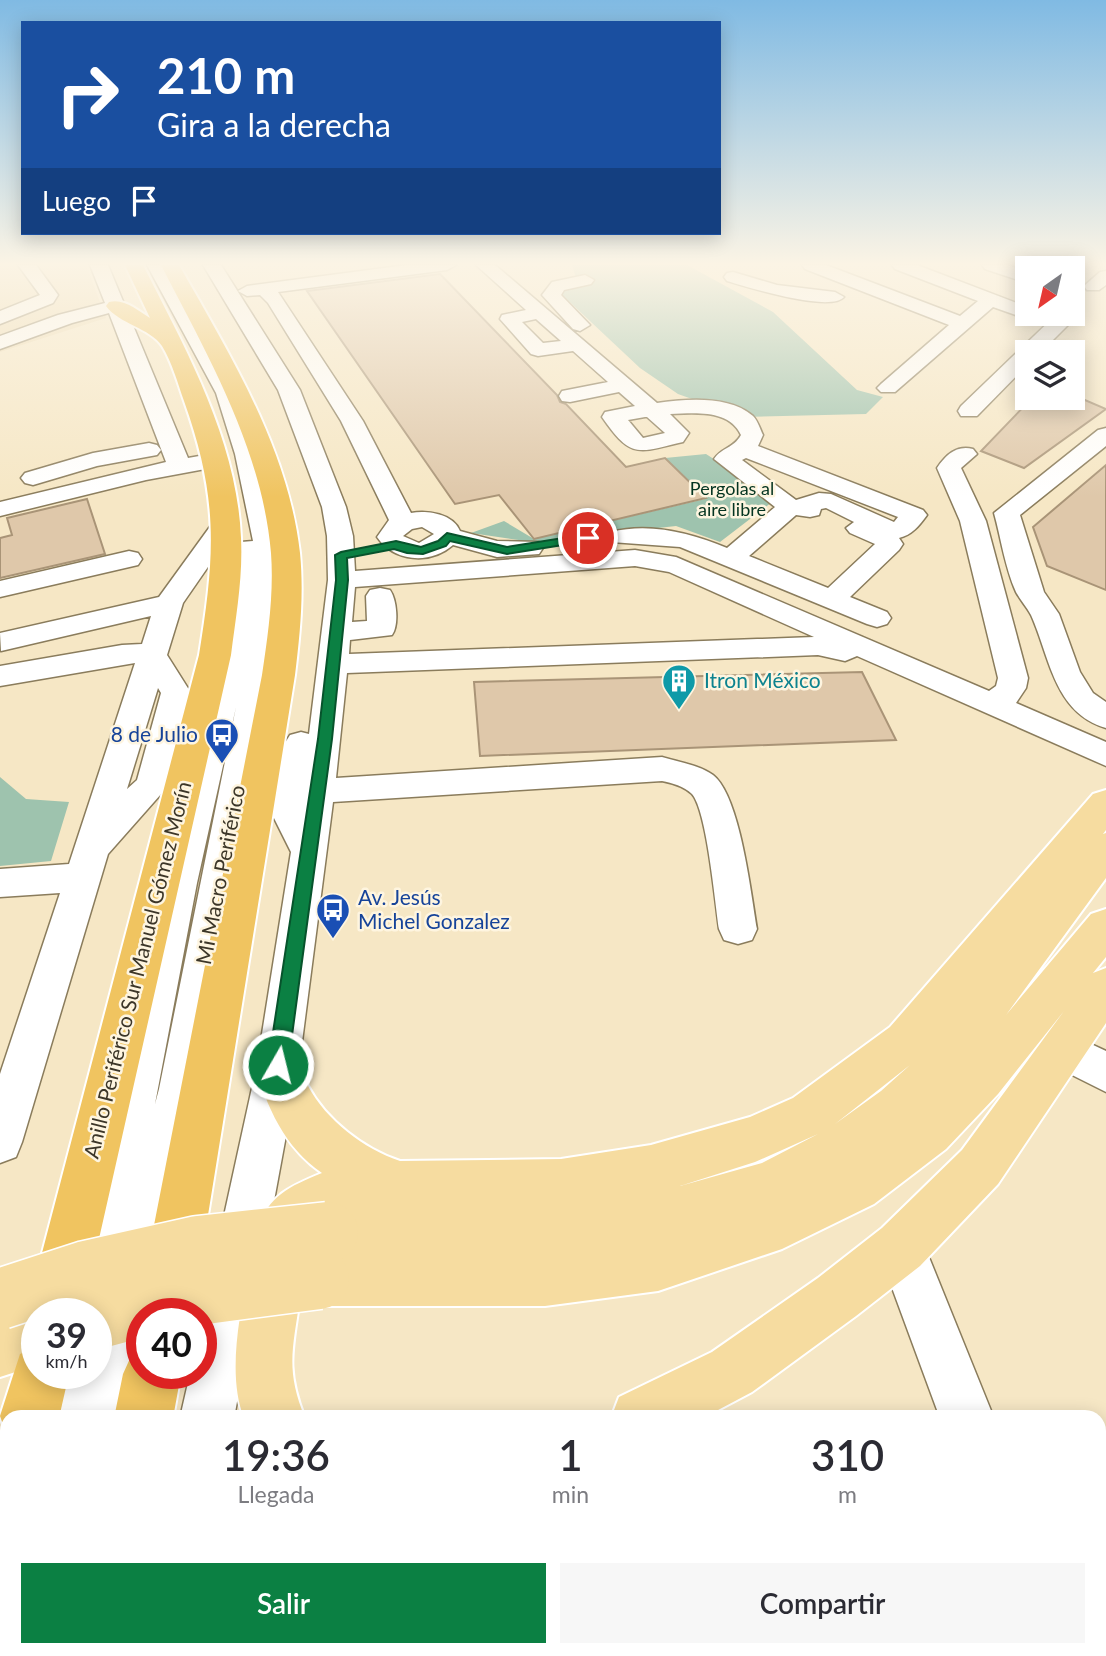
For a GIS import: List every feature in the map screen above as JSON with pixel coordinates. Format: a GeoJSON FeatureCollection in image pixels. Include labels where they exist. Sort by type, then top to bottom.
{"type":"FeatureCollection","features":[{"type":"Feature","properties":{"kind":"highway","name":"Anillo Periférico Sur Manuel Gómez Morín"},"geometry":{"type":"LineString","coordinates":[[58,1298],[215,655],[224,590],[226,522],[216,460],[172,342]]}},
{"type":"Feature","properties":{"kind":"highway"},"geometry":{"type":"LineString","coordinates":[[166,1298],[214,1049],[285,628],[285,552],[271,485],[242,401],[212,342]]}},
{"type":"Feature","properties":{"kind":"highway"},"geometry":{"type":"LineString","coordinates":[[31,1410],[36,1389]]}},
{"type":"Feature","properties":{"kind":"highway"},"geometry":{"type":"LineString","coordinates":[[145,1410],[149,1389]]}},
{"type":"Feature","properties":{"kind":"main road"},"geometry":{"type":"LineString","coordinates":[[271,1410],[262,1368],[282,1230],[301,1209],[322,1198],[401,1186],[561,1184],[651,1170],[755,1139],[810,1114],[906,1041],[1106,804]]}},
{"type":"Feature","properties":{"kind":"main road"},"geometry":{"type":"LineString","coordinates":[[112,1315],[324,1256],[430,1235],[556,1232],[655,1218],[763,1188],[831,1154],[899,1107],[950,1054],[1106,848]]}},
{"type":"Feature","properties":{"kind":"main road"},"geometry":{"type":"LineString","coordinates":[[0,1299],[86,1270],[198,1246],[545,1279],[658,1264],[782,1223],[856,1186],[929,1133],[981,1079],[1106,926]]}},
{"type":"Feature","properties":{"kind":"main road"},"geometry":{"type":"LineString","coordinates":[[656,1410],[732,1372],[837,1297],[901,1247],[980,1167],[1106,987]]}},
{"type":"Feature","properties":{"kind":"main road"},"geometry":{"type":"LineString","coordinates":[[278,1065],[287,1096],[309,1127],[334,1152],[369,1175],[401,1186]]}},
{"type":"Feature","properties":{"kind":"main road"},"geometry":{"type":"LineString","coordinates":[[0,1349],[21,1342]]}},
{"type":"Feature","properties":{"kind":"street"},"geometry":{"type":"LineString","coordinates":[[130,342],[172,448]]}},
{"type":"Feature","properties":{"kind":"street","name":"Mi Macro Periférico"},"geometry":{"type":"LineString","coordinates":[[99,1298],[126,1137],[179,883],[231,664],[250,559],[250,508],[240,454],[217,392],[192,342]]}},
{"type":"Feature","properties":{"kind":"street","name":"Mi Macro Periférico"},"geometry":{"type":"LineString","coordinates":[[108,1410],[151,1193],[181,1089],[267,626],[269,556],[247,454],[227,393],[198,342]]}},
{"type":"Feature","properties":{"kind":"street"},"geometry":{"type":"LineString","coordinates":[[208,1410],[278,1065],[318,791],[337,625],[341,557],[334,507],[289,390],[262,342]]}},
{"type":"Feature","properties":{"kind":"street"},"geometry":{"type":"LineString","coordinates":[[302,342],[352,421],[407,550],[423,550],[442,543],[447,536],[507,550],[588,538],[670,537],[731,558],[877,618]]}},
{"type":"Feature","properties":{"kind":"street"},"geometry":{"type":"LineString","coordinates":[[531,342],[538,350],[575,345]]}},
{"type":"Feature","properties":{"kind":"street"},"geometry":{"type":"LineString","coordinates":[[572,342],[636,397]]}},
{"type":"Feature","properties":{"kind":"street"},"geometry":{"type":"LineString","coordinates":[[588,342],[680,407]]}},
{"type":"Feature","properties":{"kind":"street"},"geometry":{"type":"LineString","coordinates":[[888,388],[941,342]]}},
{"type":"Feature","properties":{"kind":"street"},"geometry":{"type":"LineString","coordinates":[[969,411],[1015,366]]}},
{"type":"Feature","properties":{"kind":"street"},"geometry":{"type":"LineString","coordinates":[[570,396],[636,397],[680,407],[708,407],[739,418],[751,430],[752,435],[746,449],[726,460],[797,507],[890,542],[832,599]]}},
{"type":"Feature","properties":{"kind":"street"},"geometry":{"type":"LineString","coordinates":[[601,406],[636,397]]}},
{"type":"Feature","properties":{"kind":"street"},"geometry":{"type":"LineString","coordinates":[[1106,435],[1007,513],[1030,592],[1045,614],[1065,672],[1082,701],[1106,718]]}},
{"type":"Feature","properties":{"kind":"street"},"geometry":{"type":"LineString","coordinates":[[0,509],[110,492],[172,448]]}},
{"type":"Feature","properties":{"kind":"street"},"geometry":{"type":"LineString","coordinates":[[0,489],[56,461],[93,460],[172,448],[216,460]]}},
{"type":"Feature","properties":{"kind":"street"},"geometry":{"type":"LineString","coordinates":[[731,558],[797,507],[819,500],[831,502],[893,531],[900,530],[914,515],[746,449]]}},
{"type":"Feature","properties":{"kind":"street"},"geometry":{"type":"LineString","coordinates":[[965,454],[949,468],[973,521],[1013,678],[1012,688],[1007,695],[988,704]]}},
{"type":"Feature","properties":{"kind":"street"},"geometry":{"type":"LineString","coordinates":[[0,1142],[151,653],[169,603],[226,522]]}},
{"type":"Feature","properties":{"kind":"street"},"geometry":{"type":"LineString","coordinates":[[341,557],[398,532]]}},
{"type":"Feature","properties":{"kind":"street"},"geometry":{"type":"LineString","coordinates":[[341,557],[635,558],[677,565],[1106,755]]}},
{"type":"Feature","properties":{"kind":"street"},"geometry":{"type":"LineString","coordinates":[[0,589],[129,559]]}},
{"type":"Feature","properties":{"kind":"street"},"geometry":{"type":"LineString","coordinates":[[1030,592],[1029,611],[1032,622],[1046,666],[1066,712],[1074,721],[1106,737]]}},
{"type":"Feature","properties":{"kind":"street"},"geometry":{"type":"LineString","coordinates":[[337,625],[382,629],[380,596]]}},
{"type":"Feature","properties":{"kind":"street"},"geometry":{"type":"LineString","coordinates":[[1,642],[169,603]]}},
{"type":"Feature","properties":{"kind":"street"},"geometry":{"type":"LineString","coordinates":[[309,853],[289,814],[311,679],[337,625]]}},
{"type":"Feature","properties":{"kind":"street"},"geometry":{"type":"LineString","coordinates":[[333,664],[829,647],[1106,770]]}},
{"type":"Feature","properties":{"kind":"street"},"geometry":{"type":"LineString","coordinates":[[0,676],[122,654],[151,653]]}},
{"type":"Feature","properties":{"kind":"street"},"geometry":{"type":"LineString","coordinates":[[318,791],[662,769],[676,773],[697,780],[708,790],[716,811],[738,929]]}},
{"type":"Feature","properties":{"kind":"street"},"geometry":{"type":"LineString","coordinates":[[0,883],[86,864]]}},
{"type":"Feature","properties":{"kind":"street"},"geometry":{"type":"LineString","coordinates":[[1061,1049],[1106,1073]]}},
{"type":"Feature","properties":{"kind":"street"},"geometry":{"type":"LineString","coordinates":[[901,1247],[964,1410]]}},
{"type":"Feature","properties":{"kind":"street"},"geometry":{"type":"LineString","coordinates":[[81,1410],[85,1389]]}},
{"type":"Feature","properties":{"kind":"shaded area"},"geometry":{"type":"Polygon","coordinates":[[[0,342],[30,342],[0,352],[0,342]]]}},
{"type":"Feature","properties":{"kind":"green space"},"geometry":{"type":"Polygon","coordinates":[[[613,342],[806,342],[857,390],[883,397],[866,414],[742,417],[678,394],[640,368],[613,342]]]}},
{"type":"Feature","properties":{"kind":"green space","name":"Pergolas al aire libre"},"geometry":{"type":"Polygon","coordinates":[[[706,454],[776,499],[720,542],[676,526],[532,542],[471,533],[504,521],[534,539],[705,499],[665,458],[706,454]]]}},
{"type":"Feature","properties":{"kind":"green space"},"geometry":{"type":"Polygon","coordinates":[[[0,777],[26,799],[69,802],[51,861],[0,866],[0,777]]]}},
{"type":"Feature","properties":{"kind":"building"},"geometry":{"type":"Polygon","coordinates":[[[343,342],[506,342],[557,395],[560,402],[566,404],[626,467],[665,458],[706,498],[534,539],[499,495],[455,504],[343,342]]]}},
{"type":"Feature","properties":{"kind":"building"},"geometry":{"type":"Polygon","coordinates":[[[1085,400],[1106,409],[1024,468],[981,451],[1020,410],[1085,410],[1085,400]]]}},
{"type":"Feature","properties":{"kind":"building"},"geometry":{"type":"Polygon","coordinates":[[[1106,465],[1106,590],[1047,566],[1033,527],[1106,465]]]}},
{"type":"Feature","properties":{"kind":"building"},"geometry":{"type":"Polygon","coordinates":[[[87,499],[105,554],[0,578],[0,538],[12,535],[7,518],[87,499]]]}},
{"type":"Feature","properties":{"kind":"building","name":"Itron México"},"geometry":{"type":"Polygon","coordinates":[[[862,672],[896,740],[480,756],[474,682],[862,672]]]}},
{"type":"Feature","properties":{"kind":"place","name":"Itron México"},"geometry":{"type":"Point","coordinates":[679,711]}},
{"type":"Feature","properties":{"kind":"place","name":"8 de Julio"},"geometry":{"type":"Point","coordinates":[222,765]}},
{"type":"Feature","properties":{"kind":"place","name":"Av. Jesús Michel Gonzalez"},"geometry":{"type":"Point","coordinates":[333,940]}},
{"type":"Feature","properties":{"kind":"route"},"geometry":{"type":"LineString","coordinates":[[278,1065],[325,739],[342,580],[341,555],[396,545],[407,550],[423,550],[442,543],[447,536],[507,550],[588,538]]}}]}
